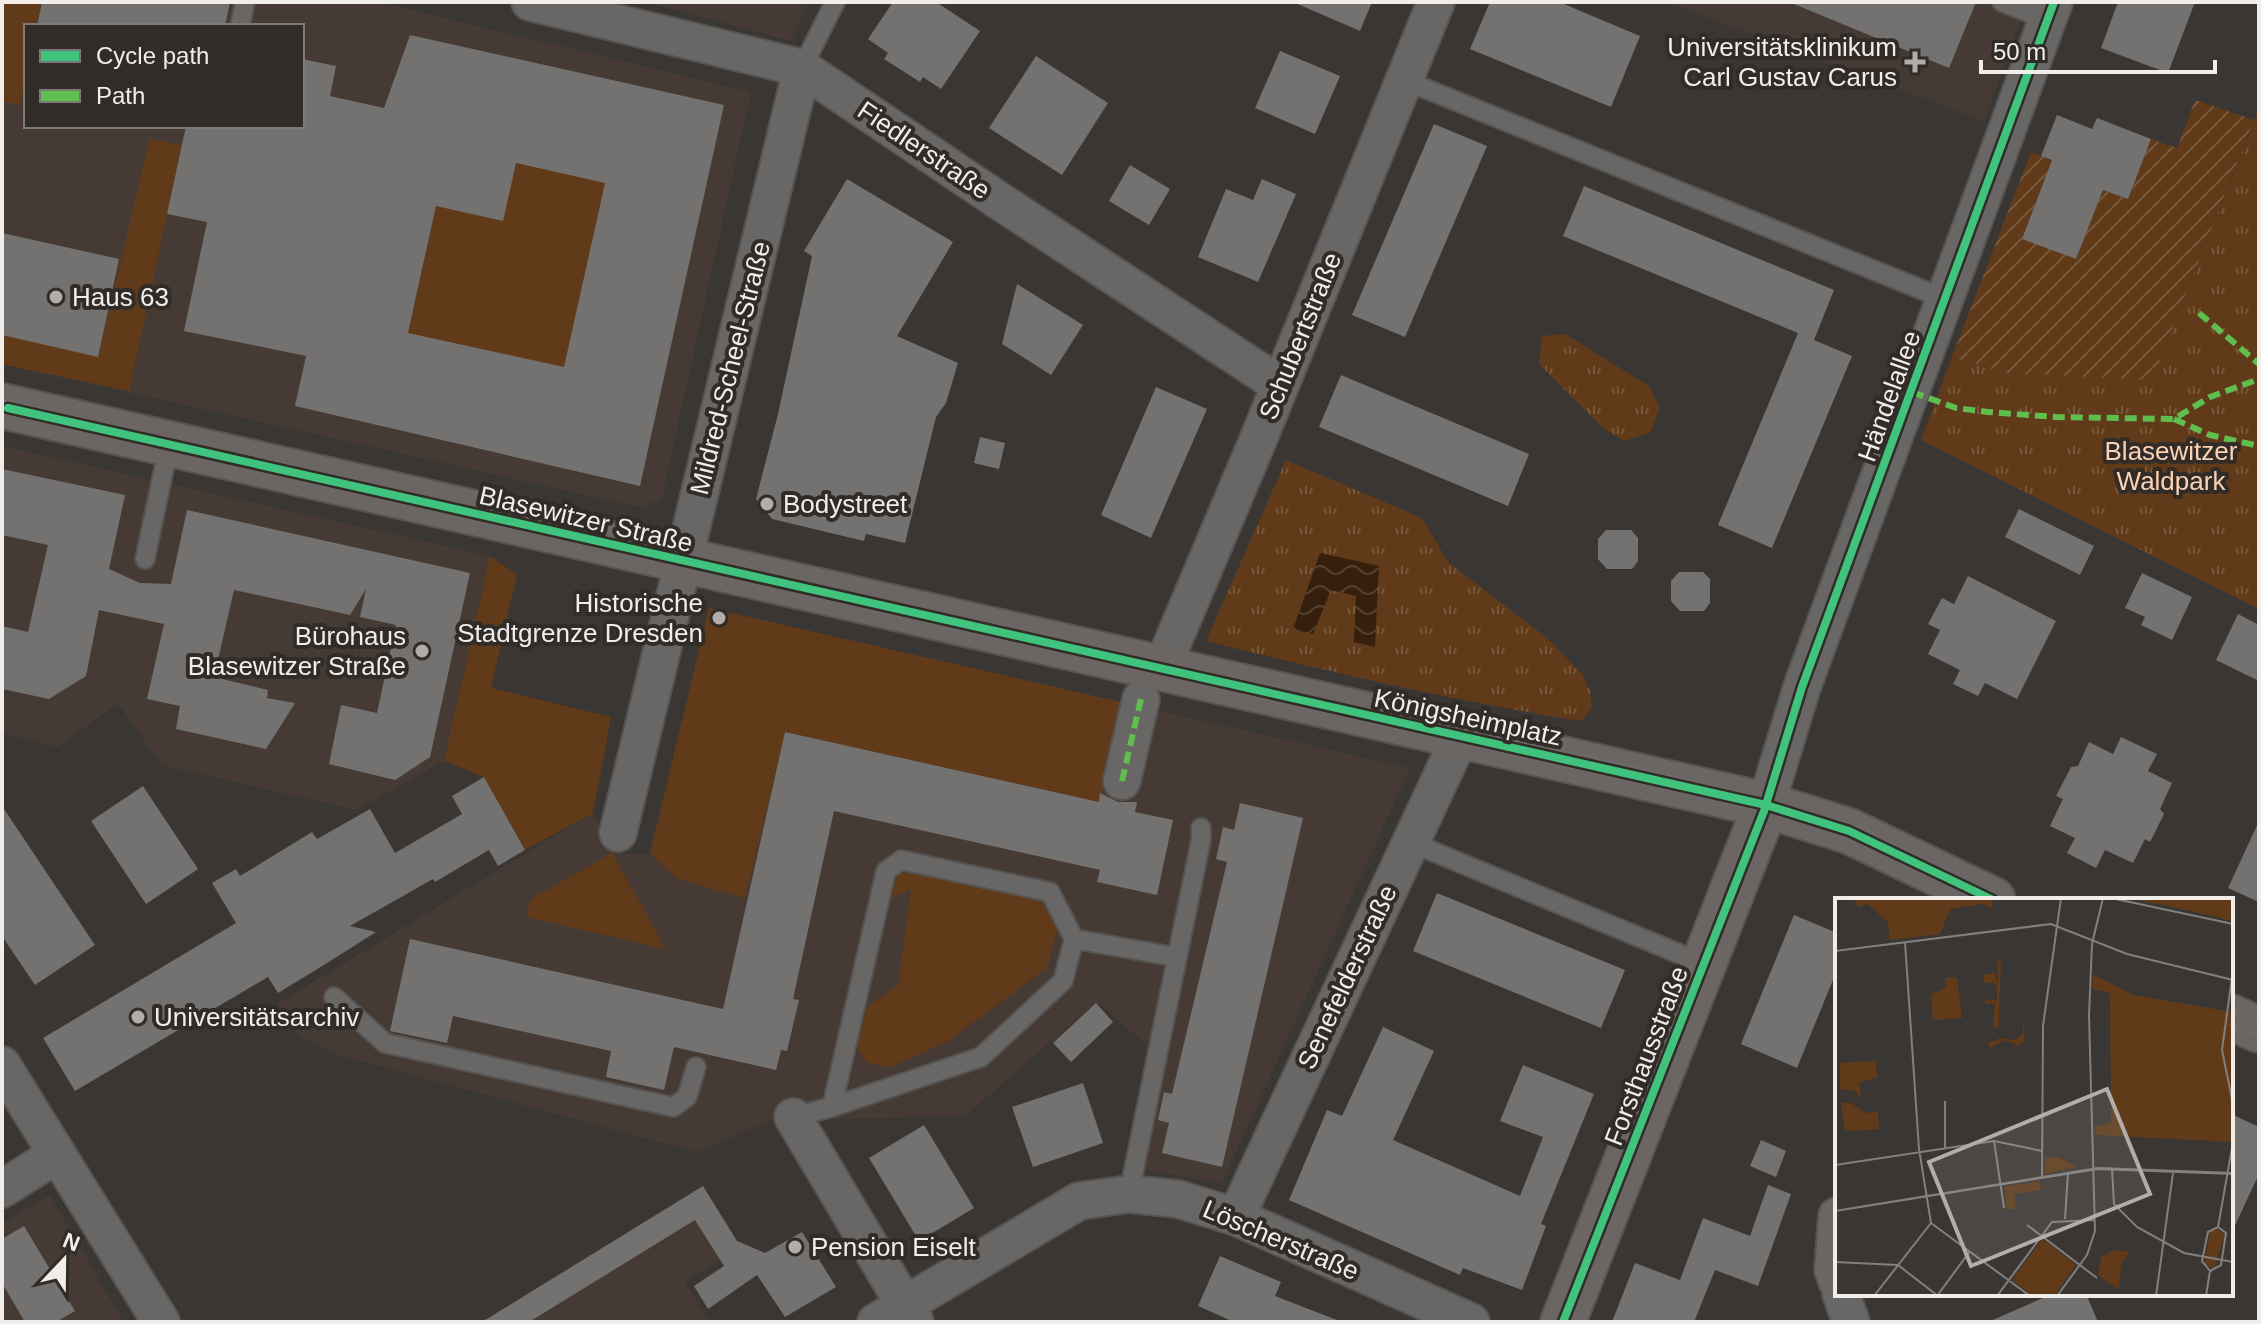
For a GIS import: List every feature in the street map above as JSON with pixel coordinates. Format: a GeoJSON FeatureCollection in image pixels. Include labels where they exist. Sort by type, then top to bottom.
{"type":"FeatureCollection","features":[{"type":"Feature","properties":{"kind":"street","name":"Fiedlerstraße"},"geometry":{"type":"LineString","coordinates":[[530,2],[802,68],[1280,385]]}},
{"type":"Feature","properties":{"kind":"street","name":"Schubertstraße"},"geometry":{"type":"LineString","coordinates":[[1122,781],[1151,684],[1280,385],[1436,2]]}},
{"type":"Feature","properties":{"kind":"street","name":"Händelallee"},"geometry":{"type":"LineString","coordinates":[[1766,805],[1802,687],[2051,11]]}},
{"type":"Feature","properties":{"kind":"street","name":"Mildred-Scheel-Straße"},"geometry":{"type":"LineString","coordinates":[[618,833],[802,68]]}},
{"type":"Feature","properties":{"kind":"street","name":"Blasewitzer Straße"},"geometry":{"type":"LineString","coordinates":[[2,406],[683,561],[1151,684]]}},
{"type":"Feature","properties":{"kind":"street","name":"Königsheimplatz"},"geometry":{"type":"LineString","coordinates":[[1151,684],[1460,737],[1766,805],[1849,831],[1968,895]]}},
{"type":"Feature","properties":{"kind":"street","name":"Senefelderstraße"},"geometry":{"type":"LineString","coordinates":[[1236,1217],[1460,737]]}},
{"type":"Feature","properties":{"kind":"street","name":"Forsthausstraße"},"geometry":{"type":"LineString","coordinates":[[1563,1322],[1766,805]]}},
{"type":"Feature","properties":{"kind":"street"},"geometry":{"type":"LineString","coordinates":[[2233,1018],[2259,1030]]}},
{"type":"Feature","properties":{"kind":"street"},"geometry":{"type":"LineString","coordinates":[[2,1065],[161,1322]]}},
{"type":"Feature","properties":{"kind":"street"},"geometry":{"type":"LineString","coordinates":[[793,1117],[898,1316]]}},
{"type":"Feature","properties":{"kind":"street"},"geometry":{"type":"LineString","coordinates":[[2,1189],[56,1155]]}},
{"type":"Feature","properties":{"kind":"street","name":"Löscherstraße"},"geometry":{"type":"LineString","coordinates":[[898,1316],[1079,1201],[1129,1194],[1178,1199],[1236,1217],[1471,1322]]}},
{"type":"Feature","properties":{"kind":"street"},"geometry":{"type":"LineString","coordinates":[[1835,1243],[1835,1276]]}},
{"type":"Feature","properties":{"kind":"street"},"geometry":{"type":"LineString","coordinates":[[1842,1296],[1851,1322]]}},
{"type":"Feature","properties":{"kind":"lane"},"geometry":{"type":"LineString","coordinates":[[240,24],[245,2]]}},
{"type":"Feature","properties":{"kind":"lane","name":"Mildred-Scheel-Straße"},"geometry":{"type":"LineString","coordinates":[[802,68],[835,2]]}},
{"type":"Feature","properties":{"kind":"lane"},"geometry":{"type":"LineString","coordinates":[[2002,2],[2051,11]]}},
{"type":"Feature","properties":{"kind":"lane"},"geometry":{"type":"LineString","coordinates":[[1404,80],[1945,299]]}},
{"type":"Feature","properties":{"kind":"lane"},"geometry":{"type":"LineString","coordinates":[[145,559],[169,445]]}},
{"type":"Feature","properties":{"kind":"lane"},"geometry":{"type":"LineString","coordinates":[[1129,1194],[1201,828]]}},
{"type":"Feature","properties":{"kind":"lane"},"geometry":{"type":"LineString","coordinates":[[1410,842],[1704,964]]}},
{"type":"Feature","properties":{"kind":"lane"},"geometry":{"type":"LineString","coordinates":[[793,1117],[832,1107],[981,1057],[1063,981],[1074,939],[1050,892],[901,860],[886,871],[832,1107]]}},
{"type":"Feature","properties":{"kind":"lane"},"geometry":{"type":"LineString","coordinates":[[1074,939],[1176,957]]}},
{"type":"Feature","properties":{"kind":"lane"},"geometry":{"type":"LineString","coordinates":[[334,997],[385,1043],[673,1107],[687,1097],[696,1067]]}},
{"type":"Feature","properties":{"kind":"shaded area"},"geometry":{"type":"Polygon","coordinates":[[[2,2],[379,2],[751,92],[662,498],[643,508],[2,364],[2,2]]]}},
{"type":"Feature","properties":{"kind":"shaded area"},"geometry":{"type":"Polygon","coordinates":[[[645,2],[809,2],[791,41],[645,2]]]}},
{"type":"Feature","properties":{"kind":"shaded area","name":"Universitätsklinikum Carl Gustav Carus"},"geometry":{"type":"Polygon","coordinates":[[[1666,2],[2027,2],[1984,121],[1666,2]]]}},
{"type":"Feature","properties":{"kind":"shaded area"},"geometry":{"type":"Polygon","coordinates":[[[2,446],[490,556],[444,761],[356,810],[161,765],[118,703],[58,747],[2,733],[2,446]]]}},
{"type":"Feature","properties":{"kind":"shaded area"},"geometry":{"type":"Polygon","coordinates":[[[709,608],[1410,768],[1222,1183],[1125,1167],[1149,1047],[1097,1002],[965,1116],[771,1121],[696,1152],[335,1054],[298,1036],[278,1003],[593,813],[612,853],[650,854],[709,608]]]}},
{"type":"Feature","properties":{"kind":"shaded area"},"geometry":{"type":"Polygon","coordinates":[[[703,1186],[740,1248],[685,1282],[710,1322],[515,1322],[506,1307],[703,1186]]]}},
{"type":"Feature","properties":{"kind":"shaded area"},"geometry":{"type":"Polygon","coordinates":[[[50,1195],[124,1322],[2,1322],[2,1224],[50,1195]]]}},
{"type":"Feature","properties":{"kind":"green space"},"geometry":{"type":"Polygon","coordinates":[[[2,2],[42,2],[37,24],[24,24],[24,86],[20,105],[2,101],[2,2]]]}},
{"type":"Feature","properties":{"kind":"green space"},"geometry":{"type":"Polygon","coordinates":[[[2195,100],[2254,120],[2152,380],[2005,373],[1952,357],[2031,152],[2052,160],[2022,238],[2076,259],[2103,190],[2128,199],[2151,139],[2177,148],[2195,100]]]}},
{"type":"Feature","properties":{"kind":"green space","name":"Blasewitzer Waldpark"},"geometry":{"type":"Polygon","coordinates":[[[2259,109],[2259,609],[1921,440],[1952,357],[2005,373],[2152,379],[2259,109]]]}},
{"type":"Feature","properties":{"kind":"green space"},"geometry":{"type":"Polygon","coordinates":[[[395,137],[631,188],[599,208],[559,392],[351,321],[413,313],[445,166],[395,137]]]}},
{"type":"Feature","properties":{"kind":"green space"},"geometry":{"type":"Polygon","coordinates":[[[150,139],[182,145],[129,391],[2,364],[2,335],[98,356],[150,139]]]}},
{"type":"Feature","properties":{"kind":"green space"},"geometry":{"type":"Polygon","coordinates":[[[1565,334],[1649,386],[1660,407],[1651,432],[1624,441],[1603,428],[1539,364],[1542,336],[1565,334]]]}},
{"type":"Feature","properties":{"kind":"green space"},"geometry":{"type":"Polygon","coordinates":[[[1286,460],[1422,518],[1448,562],[1547,638],[1583,675],[1590,691],[1592,708],[1581,721],[1534,713],[1392,685],[1206,641],[1286,460]],[[1320,554],[1293,629],[1331,590],[1357,596],[1354,642],[1379,566],[1320,554]]]}},
{"type":"Feature","properties":{"kind":"green space"},"geometry":{"type":"Polygon","coordinates":[[[490,556],[517,575],[491,688],[611,717],[593,813],[525,850],[484,777],[444,761],[490,556]]]}},
{"type":"Feature","properties":{"kind":"green space"},"geometry":{"type":"Polygon","coordinates":[[[709,608],[1125,703],[1099,802],[785,732],[745,898],[678,879],[650,854],[709,608]]]}},
{"type":"Feature","properties":{"kind":"green space"},"geometry":{"type":"Polygon","coordinates":[[[612,853],[666,949],[526,917],[531,899],[612,853]]]}},
{"type":"Feature","properties":{"kind":"green space"},"geometry":{"type":"Polygon","coordinates":[[[917,869],[1037,896],[1058,927],[1047,967],[948,1041],[889,1068],[867,1063],[856,1046],[867,1007],[898,986],[911,889],[890,899],[898,875],[917,869]]]}},
{"type":"Feature","properties":{"kind":"water"},"geometry":{"type":"Polygon","coordinates":[[[1320,553],[1379,566],[1375,647],[1354,642],[1356,596],[1331,590],[1313,634],[1293,629],[1320,553]]]}},
{"type":"Feature","properties":{"kind":"building"},"geometry":{"type":"Polygon","coordinates":[[[42,2],[230,2],[225,24],[37,24],[42,2]]]}},
{"type":"Feature","properties":{"kind":"building"},"geometry":{"type":"Polygon","coordinates":[[[893,2],[936,2],[980,31],[941,89],[923,77],[920,82],[884,59],[888,53],[868,39],[893,2]]]}},
{"type":"Feature","properties":{"kind":"building"},"geometry":{"type":"Polygon","coordinates":[[[1293,2],[1372,2],[1360,31],[1293,2]]]}},
{"type":"Feature","properties":{"kind":"building"},"geometry":{"type":"Polygon","coordinates":[[[1490,2],[1559,2],[1640,36],[1611,107],[1470,49],[1490,2]]]}},
{"type":"Feature","properties":{"kind":"building"},"geometry":{"type":"Polygon","coordinates":[[[1789,2],[1976,2],[1949,68],[1789,2]]]}},
{"type":"Feature","properties":{"kind":"building"},"geometry":{"type":"Polygon","coordinates":[[[2118,2],[2195,2],[2168,73],[2101,48],[2118,2]]]}},
{"type":"Feature","properties":{"kind":"building"},"geometry":{"type":"Polygon","coordinates":[[[410,35],[724,105],[640,486],[295,406],[306,356],[184,331],[207,222],[167,214],[186,128],[304,128],[304,59],[336,66],[330,96],[384,108],[410,35]],[[516,163],[503,221],[436,206],[408,333],[564,367],[605,183],[516,163]]]}},
{"type":"Feature","properties":{"kind":"building"},"geometry":{"type":"Polygon","coordinates":[[[1280,51],[1340,76],[1315,134],[1255,108],[1280,51]]]}},
{"type":"Feature","properties":{"kind":"building"},"geometry":{"type":"Polygon","coordinates":[[[1036,56],[1108,103],[1062,175],[989,128],[1036,56]]]}},
{"type":"Feature","properties":{"kind":"building"},"geometry":{"type":"Polygon","coordinates":[[[2057,115],[2092,129],[2097,118],[2151,139],[2128,199],[2103,190],[2076,259],[2022,239],[2052,160],[2041,156],[2057,115]]]}},
{"type":"Feature","properties":{"kind":"building"},"geometry":{"type":"Polygon","coordinates":[[[1434,124],[1487,146],[1405,337],[1352,315],[1434,124]]]}},
{"type":"Feature","properties":{"kind":"building"},"geometry":{"type":"Polygon","coordinates":[[[1130,165],[1170,189],[1149,225],[1109,201],[1130,165]]]}},
{"type":"Feature","properties":{"kind":"building"},"geometry":{"type":"Polygon","coordinates":[[[847,179],[953,242],[897,336],[958,363],[946,403],[936,417],[905,543],[866,534],[864,541],[772,519],[756,499],[812,256],[804,251],[847,179]]]}},
{"type":"Feature","properties":{"kind":"building"},"geometry":{"type":"Polygon","coordinates":[[[1262,179],[1296,194],[1258,282],[1198,257],[1226,189],[1253,200],[1262,179]]]}},
{"type":"Feature","properties":{"kind":"building"},"geometry":{"type":"Polygon","coordinates":[[[1584,186],[1834,290],[1814,340],[1852,356],[1772,548],[1718,525],[1798,333],[1563,236],[1584,186]]]}},
{"type":"Feature","properties":{"kind":"building","name":"Haus 63"},"geometry":{"type":"Polygon","coordinates":[[[2,233],[119,259],[98,357],[2,335],[2,233]]]}},
{"type":"Feature","properties":{"kind":"building"},"geometry":{"type":"Polygon","coordinates":[[[1017,284],[1083,325],[1051,375],[1002,344],[1017,284]]]}},
{"type":"Feature","properties":{"kind":"building"},"geometry":{"type":"Polygon","coordinates":[[[1341,375],[1529,454],[1508,506],[1319,427],[1341,375]]]}},
{"type":"Feature","properties":{"kind":"building"},"geometry":{"type":"Polygon","coordinates":[[[1156,387],[1207,409],[1151,538],[1101,515],[1156,387]]]}},
{"type":"Feature","properties":{"kind":"building"},"geometry":{"type":"Polygon","coordinates":[[[980,437],[1005,443],[999,469],[974,463],[980,437]]]}},
{"type":"Feature","properties":{"kind":"building","name":"Bürohaus Blasewitzer Straße"},"geometry":{"type":"Polygon","coordinates":[[[2,469],[125,495],[109,569],[140,583],[171,584],[187,510],[470,573],[430,757],[395,780],[329,764],[341,705],[377,713],[396,625],[360,617],[366,589],[350,615],[234,590],[214,677],[268,690],[267,698],[295,703],[266,749],[176,729],[180,706],[147,699],[164,624],[99,610],[86,676],[49,699],[2,689],[2,626],[28,632],[48,545],[2,535],[2,469]]]}},
{"type":"Feature","properties":{"kind":"building"},"geometry":{"type":"Polygon","coordinates":[[[2019,509],[2094,546],[2080,575],[2005,537],[2019,509]]]}},
{"type":"Feature","properties":{"kind":"building"},"geometry":{"type":"Polygon","coordinates":[[[1606,530],[1631,530],[1638,538],[1638,561],[1632,569],[1607,569],[1598,559],[1598,539],[1606,530]]]}},
{"type":"Feature","properties":{"kind":"building"},"geometry":{"type":"Polygon","coordinates":[[[1679,572],[1703,572],[1710,579],[1710,603],[1704,611],[1680,611],[1671,601],[1671,581],[1679,572]]]}},
{"type":"Feature","properties":{"kind":"building"},"geometry":{"type":"Polygon","coordinates":[[[2142,573],[2192,597],[2172,640],[2141,625],[2145,617],[2125,608],[2142,573]]]}},
{"type":"Feature","properties":{"kind":"building"},"geometry":{"type":"Polygon","coordinates":[[[1968,576],[2056,621],[2017,699],[1985,683],[1978,696],[1953,684],[1960,670],[1928,654],[1940,630],[1928,624],[1942,598],[1954,604],[1968,576]]]}},
{"type":"Feature","properties":{"kind":"building"},"geometry":{"type":"Polygon","coordinates":[[[2238,614],[2259,625],[2259,681],[2216,660],[2238,614]]]}},
{"type":"Feature","properties":{"kind":"building"},"geometry":{"type":"Polygon","coordinates":[[[785,732],[1099,802],[1100,793],[1118,802],[1137,802],[1135,812],[1173,820],[1157,895],[1097,882],[1100,870],[834,811],[793,999],[799,1000],[787,1051],[781,1050],[776,1070],[674,1047],[664,1090],[606,1077],[611,1051],[453,1016],[447,1043],[390,1031],[410,939],[723,1009],[785,732]]]}},
{"type":"Feature","properties":{"kind":"building"},"geometry":{"type":"Polygon","coordinates":[[[2121,737],[2157,754],[2148,771],[2172,783],[2160,809],[2164,814],[2150,842],[2145,839],[2133,863],[2105,850],[2096,868],[2067,853],[2075,838],[2050,826],[2063,799],[2056,796],[2071,767],[2078,766],[2089,742],[2113,754],[2121,737]]]}},
{"type":"Feature","properties":{"kind":"building"},"geometry":{"type":"Polygon","coordinates":[[[484,777],[525,850],[498,866],[489,850],[435,882],[433,879],[350,926],[376,932],[278,993],[268,977],[75,1091],[43,1038],[236,923],[212,883],[236,869],[240,876],[312,832],[317,839],[370,809],[395,853],[462,814],[452,796],[484,777]]]}},
{"type":"Feature","properties":{"kind":"building"},"geometry":{"type":"Polygon","coordinates":[[[143,786],[198,869],[146,904],[91,821],[143,786]]]}},
{"type":"Feature","properties":{"kind":"building"},"geometry":{"type":"Polygon","coordinates":[[[1240,803],[1303,818],[1222,1167],[1162,1153],[1169,1123],[1158,1120],[1164,1092],[1172,1094],[1227,862],[1216,859],[1223,827],[1234,830],[1240,803]]]}},
{"type":"Feature","properties":{"kind":"building"},"geometry":{"type":"Polygon","coordinates":[[[2,806],[95,945],[35,985],[2,936],[2,806]]]}},
{"type":"Feature","properties":{"kind":"building"},"geometry":{"type":"Polygon","coordinates":[[[2259,821],[2259,902],[2228,888],[2259,821]]]}},
{"type":"Feature","properties":{"kind":"building"},"geometry":{"type":"Polygon","coordinates":[[[1437,893],[1625,970],[1601,1028],[1413,951],[1437,893]]]}},
{"type":"Feature","properties":{"kind":"building"},"geometry":{"type":"Polygon","coordinates":[[[1794,915],[1835,932],[1835,975],[1797,1068],[1741,1044],[1794,915]]]}},
{"type":"Feature","properties":{"kind":"building"},"geometry":{"type":"Polygon","coordinates":[[[1096,1003],[1113,1022],[1071,1062],[1053,1043],[1096,1003]]]}},
{"type":"Feature","properties":{"kind":"building"},"geometry":{"type":"Polygon","coordinates":[[[1383,1027],[1434,1051],[1393,1140],[1520,1196],[1543,1137],[1500,1121],[1523,1065],[1594,1094],[1541,1224],[1546,1226],[1522,1290],[1463,1268],[1460,1275],[1289,1200],[1327,1110],[1342,1116],[1383,1027]]]}},
{"type":"Feature","properties":{"kind":"building"},"geometry":{"type":"Polygon","coordinates":[[[1083,1083],[1103,1143],[1033,1167],[1012,1107],[1083,1083]]]}},
{"type":"Feature","properties":{"kind":"building"},"geometry":{"type":"Polygon","coordinates":[[[2233,1115],[2259,1127],[2259,1174],[2233,1230],[2233,1115]]]}},
{"type":"Feature","properties":{"kind":"building"},"geometry":{"type":"Polygon","coordinates":[[[924,1125],[974,1208],[919,1241],[869,1158],[924,1125]]]}},
{"type":"Feature","properties":{"kind":"building"},"geometry":{"type":"Polygon","coordinates":[[[1761,1140],[1786,1151],[1776,1177],[1750,1166],[1761,1140]]]}},
{"type":"Feature","properties":{"kind":"building"},"geometry":{"type":"Polygon","coordinates":[[[1768,1185],[1791,1194],[1758,1286],[1715,1270],[1694,1322],[1612,1322],[1635,1263],[1680,1280],[1703,1218],[1750,1236],[1768,1185]]]}},
{"type":"Feature","properties":{"kind":"building"},"geometry":{"type":"Polygon","coordinates":[[[703,1186],[737,1241],[765,1253],[802,1232],[836,1287],[785,1317],[757,1275],[708,1309],[694,1286],[724,1266],[695,1220],[529,1322],[482,1322],[703,1186]]]}},
{"type":"Feature","properties":{"kind":"building"},"geometry":{"type":"Polygon","coordinates":[[[24,1226],[75,1311],[56,1322],[25,1322],[2,1283],[2,1239],[24,1226]]]}},
{"type":"Feature","properties":{"kind":"building"},"geometry":{"type":"Polygon","coordinates":[[[1220,1256],[1281,1282],[1275,1296],[1336,1322],[1234,1322],[1198,1306],[1220,1256]]]}},
{"type":"Feature","properties":{"kind":"building"},"geometry":{"type":"Polygon","coordinates":[[[2047,1296],[2087,1296],[2098,1322],[1988,1322],[2047,1296]]]}},
{"type":"Feature","properties":{"kind":"tram line"},"geometry":{"type":"LineString","coordinates":[[2,400],[1164,665],[1593,757],[1758,797],[1851,825],[2002,898]]}},
{"type":"Feature","properties":{"kind":"tram line"},"geometry":{"type":"LineString","coordinates":[[2,412],[1040,648]]}},
{"type":"Feature","properties":{"kind":"tram line"},"geometry":{"type":"LineString","coordinates":[[1259,698],[1764,811],[1839,833]]}},
{"type":"Feature","properties":{"kind":"tram line"},"geometry":{"type":"LineString","coordinates":[[2233,1011],[2259,1024]]}},
{"type":"Feature","properties":{"kind":"tram line"},"geometry":{"type":"LineString","coordinates":[[2233,1025],[2259,1037]]}},
{"type":"Feature","properties":{"kind":"marked path"},"geometry":{"type":"LineString","coordinates":[[2199,313],[2259,364]]}},
{"type":"Feature","properties":{"kind":"marked path"},"geometry":{"type":"LineString","coordinates":[[1912,392],[1956,408],[1988,412],[2056,417],[2174,419],[2210,397],[2259,379]]}},
{"type":"Feature","properties":{"kind":"marked path"},"geometry":{"type":"LineString","coordinates":[[2174,419],[2210,435],[2259,446]]}},
{"type":"Feature","properties":{"kind":"marked path"},"geometry":{"type":"LineString","coordinates":[[1122,781],[1141,699]]}},
{"type":"Feature","properties":{"kind":"cycle path"},"geometry":{"type":"LineString","coordinates":[[1563,1322],[1764,811],[1802,687],[2054,2]]}},
{"type":"Feature","properties":{"kind":"cycle path"},"geometry":{"type":"LineString","coordinates":[[8,408],[1766,805],[1849,831],[1989,898]]}},
{"type":"Feature","properties":{"kind":"place","name":"Universitätsklinikum Carl Gustav Carus"},"geometry":{"type":"Point","coordinates":[1915,62]}},
{"type":"Feature","properties":{"kind":"place","name":"Haus 63"},"geometry":{"type":"Point","coordinates":[56,297]}},
{"type":"Feature","properties":{"kind":"place","name":"Bodystreet"},"geometry":{"type":"Point","coordinates":[767,504]}},
{"type":"Feature","properties":{"kind":"place","name":"Historische Stadtgrenze Dresden"},"geometry":{"type":"Point","coordinates":[719,618]}},
{"type":"Feature","properties":{"kind":"place","name":"Bürohaus Blasewitzer Straße"},"geometry":{"type":"Point","coordinates":[422,651]}},
{"type":"Feature","properties":{"kind":"place","name":"Universitätsarchiv"},"geometry":{"type":"Point","coordinates":[138,1017]}},
{"type":"Feature","properties":{"kind":"place","name":"Pension Eiselt"},"geometry":{"type":"Point","coordinates":[795,1247]}}]}
